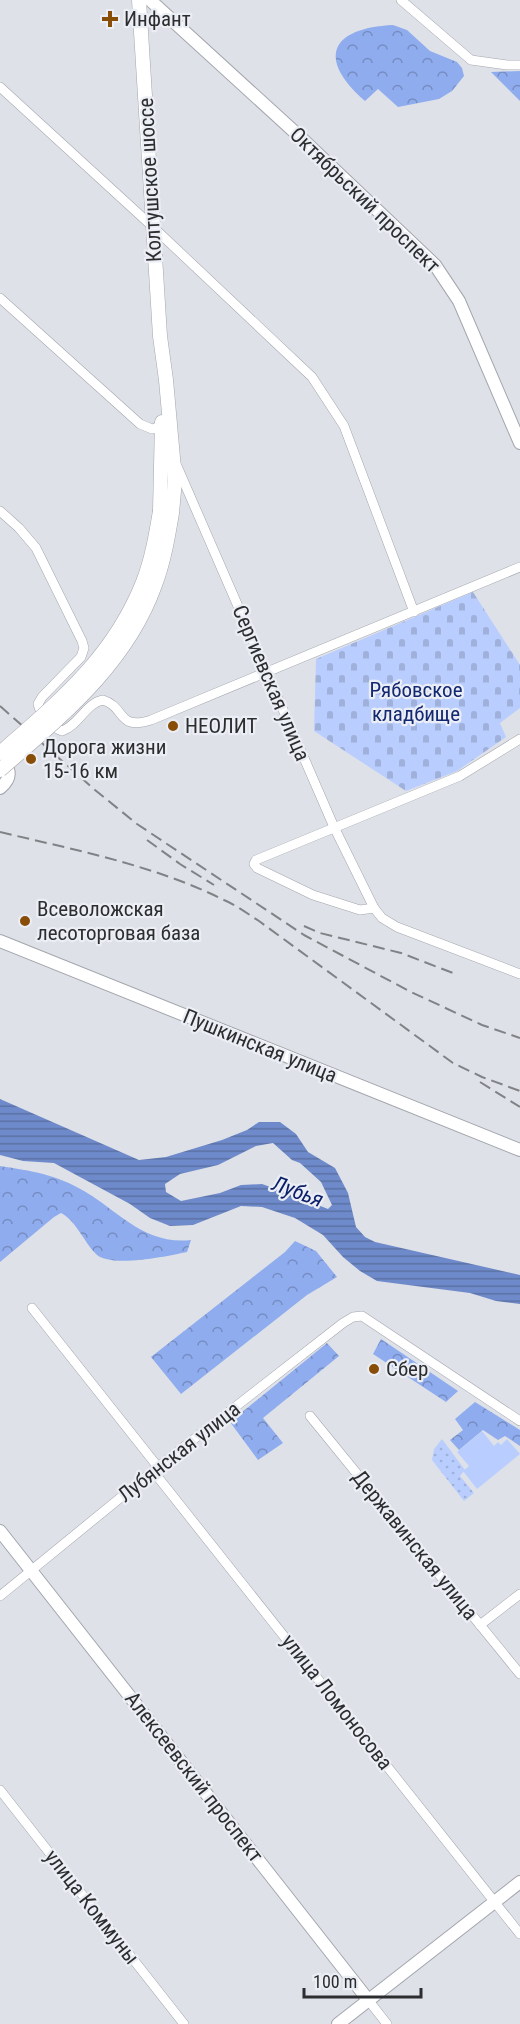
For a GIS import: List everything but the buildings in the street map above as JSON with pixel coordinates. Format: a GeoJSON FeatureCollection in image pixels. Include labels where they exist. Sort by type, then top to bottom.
{"type":"FeatureCollection","features":[{"type":"Feature","properties":{"kind":"main road","name":"Колтушское шоссе"},"geometry":{"type":"LineString","coordinates":[[0,755],[78,682],[110,645],[144,581],[175,480],[166,380],[162,361],[139,0]]}},
{"type":"Feature","properties":{"kind":"main road","name":"Колтушское шоссе"},"geometry":{"type":"LineString","coordinates":[[0,770],[87,692],[121,651],[142,615],[155,586],[164,556],[166,512],[160,380],[162,361]]}},
{"type":"Feature","properties":{"kind":"street","name":"Октябрьский проспект"},"geometry":{"type":"LineString","coordinates":[[150,0],[299,136],[435,265],[459,301],[520,443]]}},
{"type":"Feature","properties":{"kind":"street"},"geometry":{"type":"LineString","coordinates":[[401,0],[471,60],[520,65]]}},
{"type":"Feature","properties":{"kind":"street"},"geometry":{"type":"LineString","coordinates":[[0,87],[312,377],[344,426],[414,612]]}},
{"type":"Feature","properties":{"kind":"street"},"geometry":{"type":"LineString","coordinates":[[0,298],[147,428],[157,428],[162,419]]}},
{"type":"Feature","properties":{"kind":"street","name":"Сергиевская улица"},"geometry":{"type":"LineString","coordinates":[[173,457],[334,827],[374,908]]}},
{"type":"Feature","properties":{"kind":"street"},"geometry":{"type":"LineString","coordinates":[[166,512],[182,505],[194,507]]}},
{"type":"Feature","properties":{"kind":"street"},"geometry":{"type":"LineString","coordinates":[[0,511],[36,548],[84,648],[81,657],[42,697],[38,705],[53,726],[62,731],[72,726],[98,701],[108,702],[121,717],[129,722],[140,724],[266,674],[520,567]]}},
{"type":"Feature","properties":{"kind":"street"},"geometry":{"type":"LineString","coordinates":[[520,739],[460,776],[256,860],[254,864],[257,868],[313,895],[360,910],[374,908],[382,918],[397,927],[520,974]]}},
{"type":"Feature","properties":{"kind":"street"},"geometry":{"type":"LineString","coordinates":[[0,755],[7,765],[9,775],[6,783],[0,788]]}},
{"type":"Feature","properties":{"kind":"street","name":"Пушкинская улица"},"geometry":{"type":"LineString","coordinates":[[0,941],[520,1150]]}},
{"type":"Feature","properties":{"kind":"street","name":"улица Ломоносова"},"geometry":{"type":"LineString","coordinates":[[32,1308],[520,1934]]}},
{"type":"Feature","properties":{"kind":"street","name":"Лубянская улица"},"geometry":{"type":"LineString","coordinates":[[0,1596],[156,1469],[353,1317],[362,1316],[520,1421]]}},
{"type":"Feature","properties":{"kind":"street","name":"Державинская улица"},"geometry":{"type":"LineString","coordinates":[[310,1416],[520,1674]]}},
{"type":"Feature","properties":{"kind":"street","name":"Алексеевский проспект"},"geometry":{"type":"LineString","coordinates":[[0,1531],[387,2024]]}},
{"type":"Feature","properties":{"kind":"street"},"geometry":{"type":"LineString","coordinates":[[480,1625],[520,1594]]}},
{"type":"Feature","properties":{"kind":"street","name":"улица Коммуны"},"geometry":{"type":"LineString","coordinates":[[0,1790],[184,2024]]}},
{"type":"Feature","properties":{"kind":"street"},"geometry":{"type":"LineString","coordinates":[[338,2024],[520,1882]]}},
{"type":"Feature","properties":{"kind":"green space"},"geometry":{"type":"Polygon","coordinates":[[[393,25],[407,30],[430,51],[457,62],[464,76],[452,91],[439,99],[398,107],[378,89],[365,101],[350,86],[340,71],[336,59],[337,48],[344,39],[356,32],[372,27],[393,25]]]}},
{"type":"Feature","properties":{"kind":"green space"},"geometry":{"type":"Polygon","coordinates":[[[520,71],[520,101],[491,72],[520,71]]]}},
{"type":"Feature","properties":{"kind":"green space","name":"Рябовское кладбище"},"geometry":{"type":"Polygon","coordinates":[[[473,592],[520,665],[520,708],[500,723],[506,737],[457,771],[406,791],[314,731],[316,659],[473,592]]]}},
{"type":"Feature","properties":{"kind":"green space"},"geometry":{"type":"Polygon","coordinates":[[[0,1166],[43,1174],[73,1185],[146,1232],[174,1240],[191,1240],[187,1252],[125,1261],[102,1258],[95,1253],[71,1221],[61,1213],[0,1262],[0,1166]]]}},
{"type":"Feature","properties":{"kind":"green space"},"geometry":{"type":"Polygon","coordinates":[[[295,1241],[316,1251],[337,1277],[307,1295],[181,1394],[151,1357],[285,1252],[295,1241]]]}},
{"type":"Feature","properties":{"kind":"green space"},"geometry":{"type":"Polygon","coordinates":[[[381,1339],[458,1391],[446,1402],[373,1354],[381,1339]]]}},
{"type":"Feature","properties":{"kind":"green space"},"geometry":{"type":"Polygon","coordinates":[[[327,1343],[339,1356],[263,1418],[283,1443],[258,1460],[230,1422],[327,1343]]]}},
{"type":"Feature","properties":{"kind":"green space"},"geometry":{"type":"Polygon","coordinates":[[[475,1402],[520,1430],[520,1446],[505,1436],[498,1440],[483,1430],[459,1450],[450,1440],[463,1430],[455,1419],[475,1402]]]}},
{"type":"Feature","properties":{"kind":"green space"},"geometry":{"type":"Polygon","coordinates":[[[482,1431],[494,1446],[498,1442],[501,1445],[507,1439],[520,1454],[477,1489],[463,1471],[469,1466],[457,1452],[482,1431]]]}},
{"type":"Feature","properties":{"kind":"green space"},"geometry":{"type":"Polygon","coordinates":[[[442,1439],[465,1470],[460,1476],[474,1493],[464,1501],[432,1460],[434,1449],[442,1439]]]}},
{"type":"Feature","properties":{"kind":"shaded area"},"geometry":{"type":"Polygon","coordinates":[[[0,1099],[139,1160],[166,1157],[222,1140],[247,1130],[259,1122],[280,1122],[296,1134],[308,1152],[335,1168],[348,1193],[356,1227],[365,1237],[375,1242],[520,1275],[520,1304],[496,1301],[470,1293],[377,1281],[343,1257],[323,1235],[295,1218],[262,1207],[241,1206],[193,1225],[170,1226],[150,1218],[130,1204],[54,1163],[23,1161],[0,1155],[0,1099]],[[273,1143],[256,1146],[218,1165],[180,1174],[165,1184],[166,1192],[181,1201],[220,1193],[241,1185],[262,1184],[328,1209],[332,1205],[321,1182],[300,1163],[292,1160],[273,1143]]]}},
{"type":"Feature","properties":{"kind":"railway"},"geometry":{"type":"LineString","coordinates":[[0,706],[137,824],[304,935],[409,991],[482,1025],[520,1038]]}},
{"type":"Feature","properties":{"kind":"railway"},"geometry":{"type":"LineString","coordinates":[[0,832],[142,868],[170,877],[228,902],[259,921],[453,1063],[520,1091]]}},
{"type":"Feature","properties":{"kind":"railway"},"geometry":{"type":"LineString","coordinates":[[147,840],[214,885]]}},
{"type":"Feature","properties":{"kind":"railway"},"geometry":{"type":"LineString","coordinates":[[304,926],[320,933],[401,953],[453,973]]}},
{"type":"Feature","properties":{"kind":"railway"},"geometry":{"type":"LineString","coordinates":[[480,1082],[520,1107]]}},
{"type":"Feature","properties":{"kind":"place","name":"Инфант"},"geometry":{"type":"Point","coordinates":[110,19]}},
{"type":"Feature","properties":{"kind":"place","name":"НЕОЛИТ"},"geometry":{"type":"Point","coordinates":[173,726]}},
{"type":"Feature","properties":{"kind":"place","name":"Дорога жизни 15-16 км"},"geometry":{"type":"Point","coordinates":[31,759]}},
{"type":"Feature","properties":{"kind":"place","name":"Всеволожская лесоторговая база"},"geometry":{"type":"Point","coordinates":[25,921]}},
{"type":"Feature","properties":{"kind":"place","name":"Сбер"},"geometry":{"type":"Point","coordinates":[374,1369]}},
{"type":"Feature","properties":{"kind":"water label","name":"Лубья"},"geometry":{"type":"Point","coordinates":[298,1191]}}]}
